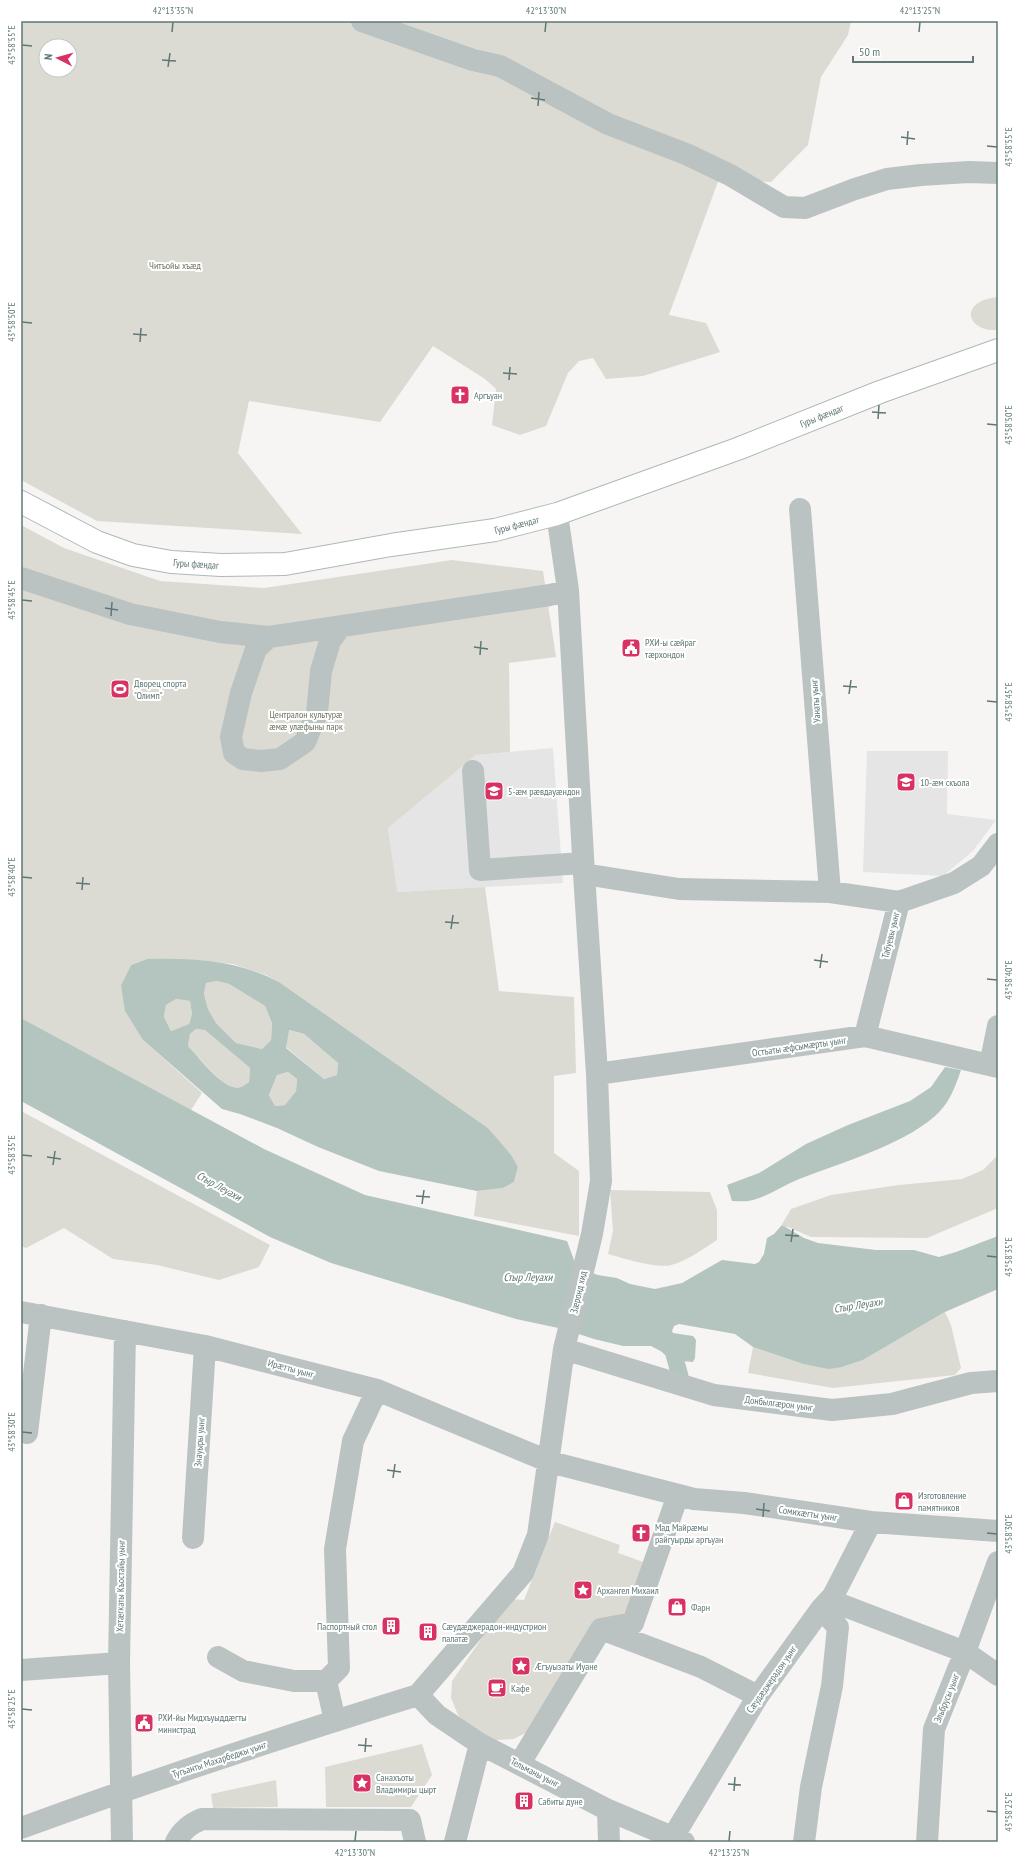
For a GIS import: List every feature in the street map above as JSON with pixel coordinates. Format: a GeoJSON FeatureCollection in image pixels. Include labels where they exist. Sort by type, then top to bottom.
{"type":"FeatureCollection","features":[{"type":"Feature","properties":{"kind":"main road","name":"Гуры фӕндаг"},"geometry":{"type":"LineString","coordinates":[[21,502],[97,542],[133,555],[171,562],[221,565],[285,564],[391,545],[495,530],[557,514],[740,448],[880,392],[998,350]]}},
{"type":"Feature","properties":{"kind":"street"},"geometry":{"type":"LineString","coordinates":[[362,21],[473,60],[500,66],[608,124],[692,157],[730,175],[784,207],[805,208],[887,179],[961,172],[998,173]]}},
{"type":"Feature","properties":{"kind":"street","name":"Уанаты уынг"},"geometry":{"type":"LineString","coordinates":[[800,509],[830,892]]}},
{"type":"Feature","properties":{"kind":"street","name":"Зæронд хид"},"geometry":{"type":"LineString","coordinates":[[418,1695],[523,1573],[538,1535],[550,1462],[564,1349],[592,1234],[601,1181],[597,1074],[583,868],[568,590],[557,514]]}},
{"type":"Feature","properties":{"kind":"street"},"geometry":{"type":"LineString","coordinates":[[21,578],[130,614],[220,632],[269,637],[550,595],[568,590]]}},
{"type":"Feature","properties":{"kind":"street"},"geometry":{"type":"LineString","coordinates":[[269,637],[256,649],[252,658],[241,693],[231,737],[234,752],[243,760],[261,761],[280,759],[305,742],[318,713],[321,671],[330,641],[341,626]]}},
{"type":"Feature","properties":{"kind":"street"},"geometry":{"type":"LineString","coordinates":[[473,771],[480,870],[583,868],[679,889],[830,892],[898,902]]}},
{"type":"Feature","properties":{"kind":"street","name":"Табуевы уынг"},"geometry":{"type":"LineString","coordinates":[[865,1036],[898,902],[954,883],[981,866],[998,844]]}},
{"type":"Feature","properties":{"kind":"street"},"geometry":{"type":"LineString","coordinates":[[994,1066],[998,1026]]}},
{"type":"Feature","properties":{"kind":"street","name":"Остъаты æфсымæрты уынг"},"geometry":{"type":"LineString","coordinates":[[597,1074],[865,1036],[994,1066]]}},
{"type":"Feature","properties":{"kind":"street"},"geometry":{"type":"LineString","coordinates":[[27,1433],[31,1314]]}},
{"type":"Feature","properties":{"kind":"street","name":"Ирæтты уынг"},"geometry":{"type":"LineString","coordinates":[[31,1314],[205,1346],[377,1390],[550,1462]]}},
{"type":"Feature","properties":{"kind":"street","name":"Хетæгкаты Къостайы уынг"},"geometry":{"type":"LineString","coordinates":[[122,1842],[119,1663],[125,1331]]}},
{"type":"Feature","properties":{"kind":"street","name":"Знауыры уынг"},"geometry":{"type":"LineString","coordinates":[[193,1538],[205,1346]]}},
{"type":"Feature","properties":{"kind":"street","name":"Донбылгæрон уынг"},"geometry":{"type":"LineString","coordinates":[[564,1349],[714,1395],[832,1410],[892,1404],[971,1384],[998,1381]]}},
{"type":"Feature","properties":{"kind":"street"},"geometry":{"type":"LineString","coordinates":[[218,1658],[243,1671],[294,1681],[326,1681],[339,1668],[335,1549],[353,1441],[377,1390]]}},
{"type":"Feature","properties":{"kind":"street","name":"Сомихæгты уынг"},"geometry":{"type":"LineString","coordinates":[[550,1462],[694,1499],[744,1503],[871,1522],[998,1531]]}},
{"type":"Feature","properties":{"kind":"street"},"geometry":{"type":"LineString","coordinates":[[520,1764],[601,1629],[633,1623],[678,1495]]}},
{"type":"Feature","properties":{"kind":"street","name":"Сæудæджерадон уынг"},"geometry":{"type":"LineString","coordinates":[[678,1840],[758,1696],[825,1605],[871,1522]]}},
{"type":"Feature","properties":{"kind":"street","name":"Эльбрусы уынг"},"geometry":{"type":"LineString","coordinates":[[927,1842],[934,1729],[965,1652],[998,1562]]}},
{"type":"Feature","properties":{"kind":"street"},"geometry":{"type":"LineString","coordinates":[[825,1605],[965,1652],[998,1675]]}},
{"type":"Feature","properties":{"kind":"street"},"geometry":{"type":"LineString","coordinates":[[804,1842],[811,1787],[832,1686],[838,1627],[825,1605]]}},
{"type":"Feature","properties":{"kind":"street"},"geometry":{"type":"LineString","coordinates":[[601,1629],[701,1667],[758,1696]]}},
{"type":"Feature","properties":{"kind":"street"},"geometry":{"type":"LineString","coordinates":[[21,1670],[119,1663]]}},
{"type":"Feature","properties":{"kind":"street"},"geometry":{"type":"LineString","coordinates":[[326,1681],[335,1720]]}},
{"type":"Feature","properties":{"kind":"street","name":"Тугъанты Махарбеджы уынг"},"geometry":{"type":"LineString","coordinates":[[21,1828],[121,1792],[335,1720],[418,1695]]}},
{"type":"Feature","properties":{"kind":"street","name":"Тельманы уынг"},"geometry":{"type":"LineString","coordinates":[[418,1695],[437,1715],[480,1744],[608,1810],[678,1840]]}},
{"type":"Feature","properties":{"kind":"street"},"geometry":{"type":"LineString","coordinates":[[455,1842],[480,1744]]}},
{"type":"Feature","properties":{"kind":"street"},"geometry":{"type":"LineString","coordinates":[[608,1810],[609,1842]]}},
{"type":"Feature","properties":{"kind":"street"},"geometry":{"type":"LineString","coordinates":[[176,1842],[179,1835],[189,1825],[202,1819],[410,1820],[415,1842]]}},
{"type":"Feature","properties":{"kind":"shaded area","name":"5-æм рӕвдауӕндон"},"geometry":{"type":"Polygon","coordinates":[[[553,748],[563,883],[396,892],[388,828],[476,755],[553,748]]]}},
{"type":"Feature","properties":{"kind":"shaded area","name":"10-æм скъола"},"geometry":{"type":"Polygon","coordinates":[[[867,751],[948,751],[947,814],[996,820],[973,851],[943,876],[863,872],[867,751]]]}},
{"type":"Feature","properties":{"kind":"green space","name":"Читъойы хъæд"},"geometry":{"type":"Polygon","coordinates":[[[21,21],[851,21],[848,35],[821,77],[808,145],[771,182],[719,179],[669,315],[706,323],[720,352],[643,376],[606,379],[593,358],[579,361],[568,373],[546,426],[520,435],[492,425],[496,389],[485,379],[433,346],[380,422],[249,401],[238,453],[302,534],[97,521],[21,480],[21,21]]]}},
{"type":"Feature","properties":{"kind":"green space"},"geometry":{"type":"Polygon","coordinates":[[[998,297],[998,330],[987,329],[979,326],[973,321],[971,316],[972,310],[977,304],[985,300],[998,297]]]}},
{"type":"Feature","properties":{"kind":"green space","name":"Централон культурæ æмæ улæфыны парк"},"geometry":{"type":"Polygon","coordinates":[[[21,525],[64,548],[160,581],[264,588],[452,560],[543,571],[556,657],[509,663],[510,752],[476,755],[388,828],[397,892],[485,887],[499,991],[574,997],[576,1073],[554,1076],[554,1153],[579,1171],[579,1236],[474,1216],[477,1191],[503,1188],[514,1182],[518,1167],[488,1128],[279,982],[266,975],[233,964],[198,960],[147,959],[131,965],[121,985],[143,1040],[202,1093],[191,1110],[21,1018],[21,525]]]}},
{"type":"Feature","properties":{"kind":"green space"},"geometry":{"type":"Polygon","coordinates":[[[217,981],[229,984],[265,1006],[272,1023],[271,1040],[262,1049],[236,1043],[216,1023],[208,1009],[204,994],[206,983],[217,981]]]}},
{"type":"Feature","properties":{"kind":"green space"},"geometry":{"type":"Polygon","coordinates":[[[176,999],[190,1001],[192,1014],[189,1024],[171,1031],[164,1017],[166,1005],[176,999]]]}},
{"type":"Feature","properties":{"kind":"green space"},"geometry":{"type":"Polygon","coordinates":[[[196,1029],[205,1030],[250,1068],[249,1081],[242,1087],[235,1087],[228,1085],[220,1079],[188,1046],[190,1034],[196,1029]]]}},
{"type":"Feature","properties":{"kind":"green space"},"geometry":{"type":"Polygon","coordinates":[[[288,1030],[304,1034],[338,1063],[337,1075],[324,1079],[286,1047],[288,1030]]]}},
{"type":"Feature","properties":{"kind":"green space"},"geometry":{"type":"Polygon","coordinates":[[[288,1072],[297,1079],[296,1091],[285,1105],[275,1106],[269,1095],[277,1075],[288,1072]]]}},
{"type":"Feature","properties":{"kind":"green space"},"geometry":{"type":"Polygon","coordinates":[[[21,1111],[270,1245],[259,1267],[219,1280],[157,1265],[113,1259],[64,1228],[26,1248],[21,1246],[21,1111]]]}},
{"type":"Feature","properties":{"kind":"green space"},"geometry":{"type":"Polygon","coordinates":[[[998,1155],[998,1208],[927,1238],[811,1237],[788,1227],[781,1226],[791,1209],[831,1195],[899,1185],[962,1179],[983,1170],[998,1155]]]}},
{"type":"Feature","properties":{"kind":"green space"},"geometry":{"type":"Polygon","coordinates":[[[610,1190],[710,1192],[717,1210],[717,1240],[683,1261],[665,1266],[657,1266],[608,1254],[613,1231],[610,1190]]]}},
{"type":"Feature","properties":{"kind":"green space"},"geometry":{"type":"Polygon","coordinates":[[[945,1312],[951,1325],[961,1368],[955,1375],[833,1388],[748,1373],[753,1347],[803,1364],[842,1367],[863,1360],[945,1312]]]}},
{"type":"Feature","properties":{"kind":"green space"},"geometry":{"type":"Polygon","coordinates":[[[555,1522],[620,1545],[618,1553],[649,1564],[630,1620],[610,1621],[533,1729],[514,1739],[496,1740],[473,1731],[458,1715],[451,1698],[452,1681],[509,1599],[524,1600],[555,1522]]]}},
{"type":"Feature","properties":{"kind":"green space"},"geometry":{"type":"Polygon","coordinates":[[[422,1744],[432,1775],[411,1807],[326,1807],[325,1767],[422,1744]]]}},
{"type":"Feature","properties":{"kind":"green space"},"geometry":{"type":"Polygon","coordinates":[[[276,1780],[278,1807],[213,1808],[211,1794],[276,1780]]]}},
{"type":"Feature","properties":{"kind":"water"},"geometry":{"type":"Polygon","coordinates":[[[147,959],[198,960],[247,969],[279,982],[488,1128],[511,1155],[518,1167],[514,1182],[503,1188],[477,1191],[379,1171],[318,1147],[277,1128],[222,1109],[143,1040],[125,1011],[121,985],[131,965],[147,959]],[[217,981],[206,983],[204,994],[208,1009],[216,1023],[236,1043],[262,1049],[271,1040],[272,1023],[265,1006],[229,984],[217,981]],[[176,999],[166,1005],[164,1017],[171,1031],[189,1024],[192,1014],[190,1001],[176,999]],[[196,1029],[190,1034],[188,1046],[220,1080],[228,1085],[241,1087],[249,1082],[250,1068],[205,1030],[196,1029]],[[289,1030],[286,1048],[324,1079],[337,1075],[338,1063],[304,1034],[289,1030]],[[288,1072],[277,1075],[269,1095],[275,1106],[285,1105],[296,1091],[297,1079],[288,1072]]]}},
{"type":"Feature","properties":{"kind":"water","name":"Стыр Леуахи"},"geometry":{"type":"Polygon","coordinates":[[[21,1018],[264,1149],[365,1195],[567,1241],[577,1268],[598,1275],[617,1278],[630,1284],[655,1289],[682,1283],[722,1260],[755,1264],[759,1262],[764,1254],[767,1238],[774,1234],[781,1226],[784,1226],[804,1238],[818,1243],[876,1250],[914,1250],[939,1257],[998,1236],[998,1289],[945,1312],[863,1360],[842,1367],[829,1369],[803,1364],[753,1347],[735,1334],[679,1324],[674,1326],[672,1331],[673,1333],[693,1336],[696,1340],[695,1358],[693,1362],[682,1361],[674,1358],[651,1346],[623,1346],[563,1329],[516,1319],[331,1263],[270,1237],[21,1101],[21,1018]]]}},
{"type":"Feature","properties":{"kind":"water"},"geometry":{"type":"Polygon","coordinates":[[[945,1067],[961,1070],[951,1095],[944,1107],[934,1117],[920,1127],[887,1145],[797,1180],[765,1196],[748,1201],[732,1201],[727,1185],[759,1173],[806,1144],[848,1125],[910,1101],[931,1087],[945,1067]]]}},
{"type":"Feature","properties":{"kind":"waterway"},"geometry":{"type":"LineString","coordinates":[[662,1340],[673,1351],[680,1376]]}},
{"type":"Feature","properties":{"kind":"place","name":"Аргъуан"},"geometry":{"type":"Point","coordinates":[460,395]}},
{"type":"Feature","properties":{"kind":"place","name":"РХИ-ы сæйраг тæрхондон"},"geometry":{"type":"Point","coordinates":[631,648]}},
{"type":"Feature","properties":{"kind":"place","name":"Дворец спорта \"Олимп\""},"geometry":{"type":"Point","coordinates":[120,689]}},
{"type":"Feature","properties":{"kind":"place","name":"10-æм скъола"},"geometry":{"type":"Point","coordinates":[906,782]}},
{"type":"Feature","properties":{"kind":"place","name":"5-æм рӕвдауӕндон"},"geometry":{"type":"Point","coordinates":[494,791]}},
{"type":"Feature","properties":{"kind":"place","name":"Изготовление памятников"},"geometry":{"type":"Point","coordinates":[904,1501]}},
{"type":"Feature","properties":{"kind":"place","name":"Мад Майрæмы райгуырды аргъуан"},"geometry":{"type":"Point","coordinates":[641,1533]}},
{"type":"Feature","properties":{"kind":"place","name":"Архангел Михаил"},"geometry":{"type":"Point","coordinates":[583,1590]}},
{"type":"Feature","properties":{"kind":"place","name":"Фарн"},"geometry":{"type":"Point","coordinates":[677,1607]}},
{"type":"Feature","properties":{"kind":"place","name":"Паспортный стол"},"geometry":{"type":"Point","coordinates":[391,1626]}},
{"type":"Feature","properties":{"kind":"place","name":"Сæудæджерадон-индустрион палатæ"},"geometry":{"type":"Point","coordinates":[428,1632]}},
{"type":"Feature","properties":{"kind":"place","name":"Æгъуызаты Иуане"},"geometry":{"type":"Point","coordinates":[521,1666]}},
{"type":"Feature","properties":{"kind":"place","name":"Кафе"},"geometry":{"type":"Point","coordinates":[497,1688]}},
{"type":"Feature","properties":{"kind":"place","name":"РХИ-йы Мидхъуыддæгты министрад"},"geometry":{"type":"Point","coordinates":[144,1723]}},
{"type":"Feature","properties":{"kind":"place","name":"Санахъоты Владимиры цырт"},"geometry":{"type":"Point","coordinates":[362,1783]}},
{"type":"Feature","properties":{"kind":"place","name":"Сабиты дуне"},"geometry":{"type":"Point","coordinates":[524,1801]}}]}
